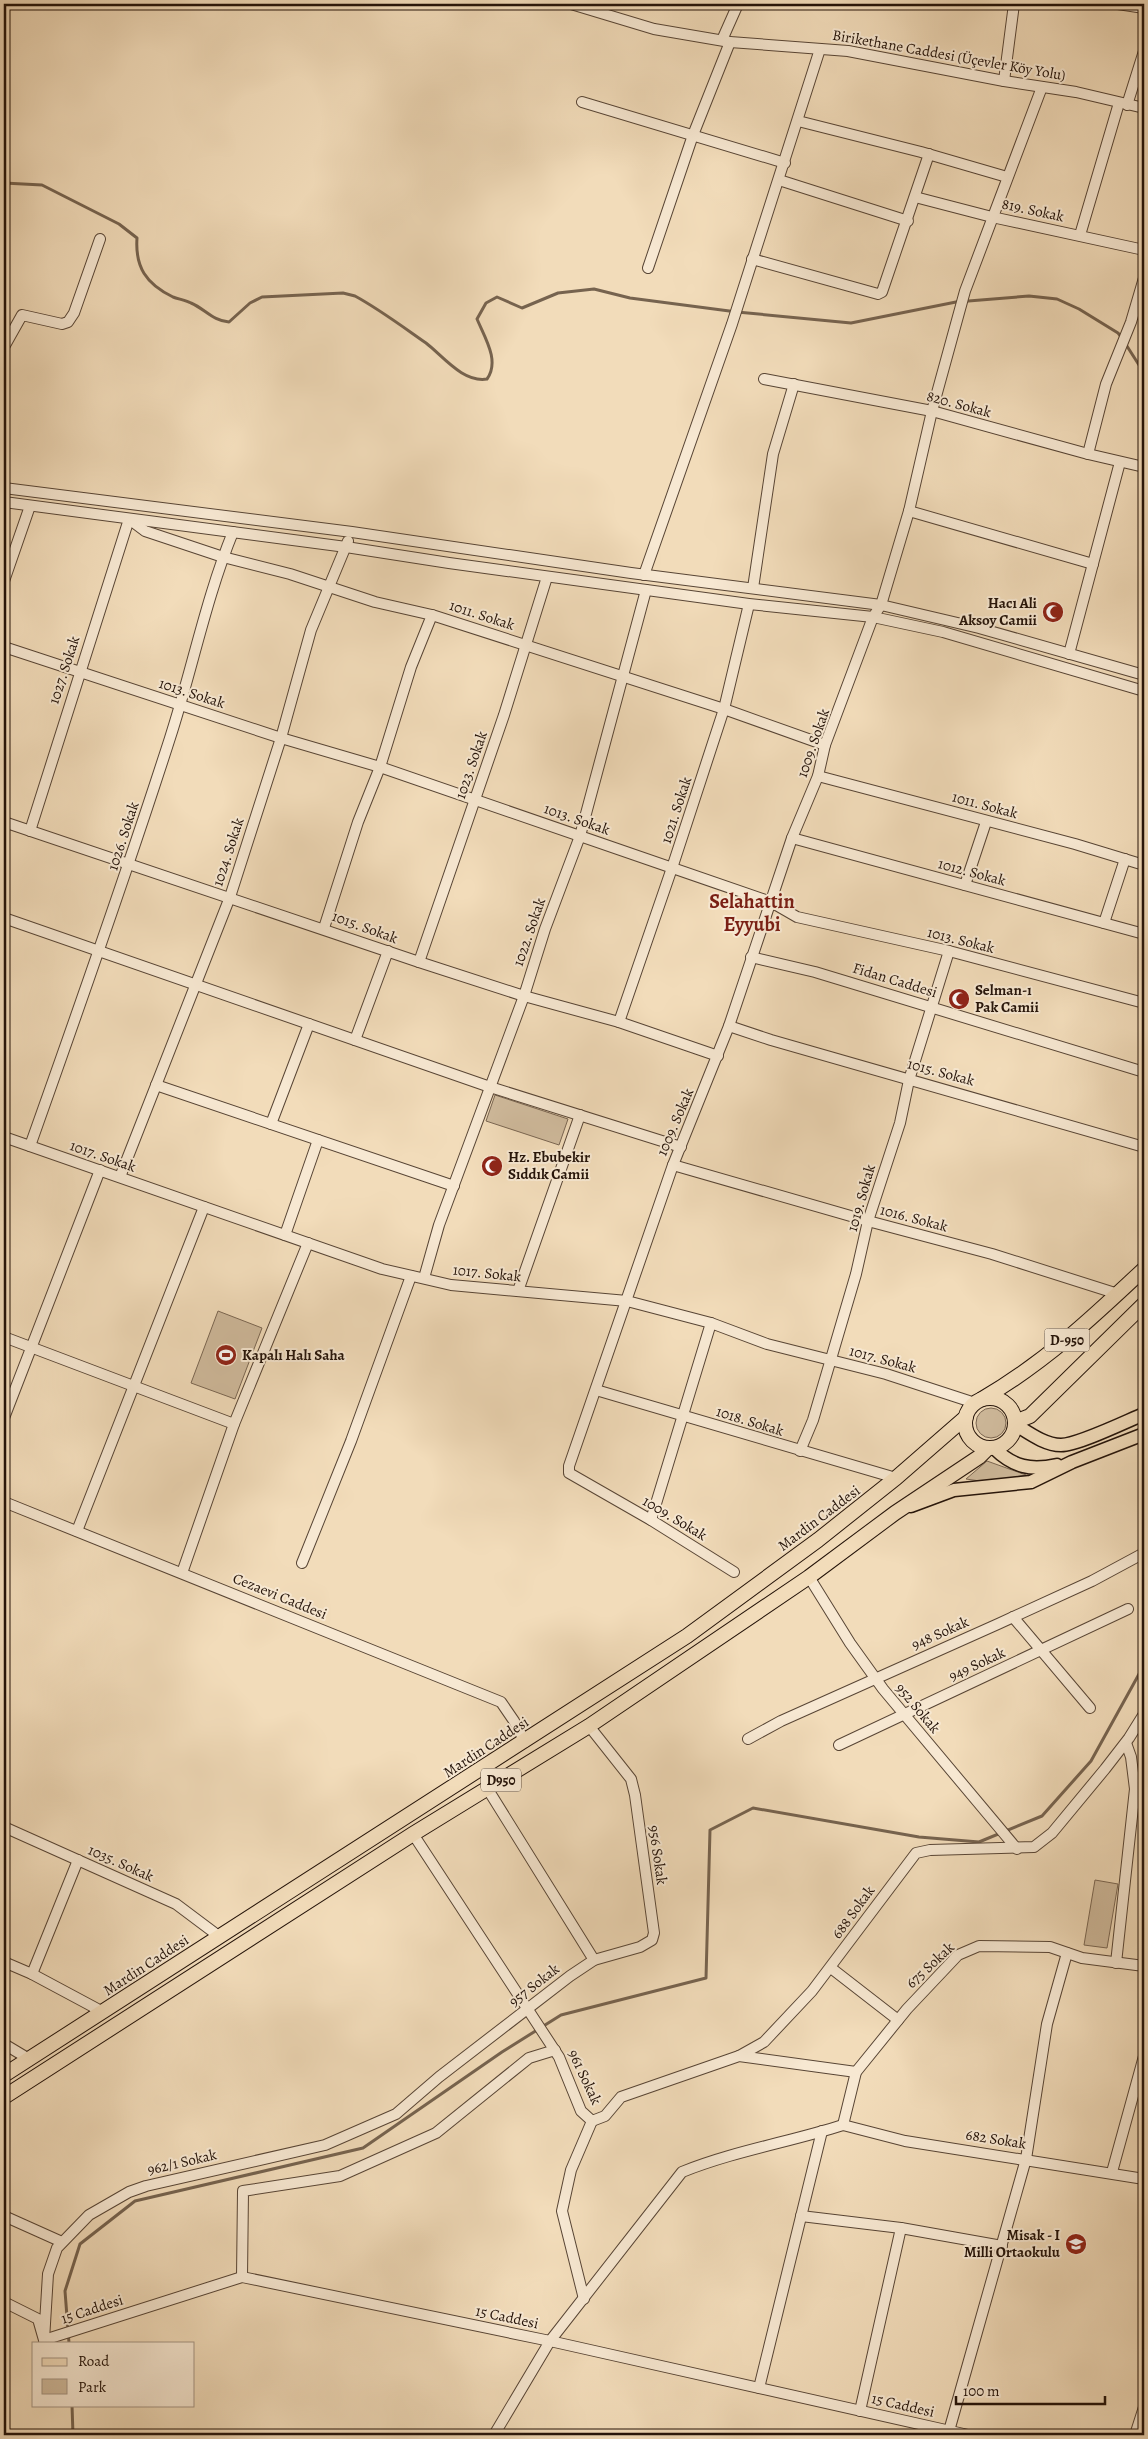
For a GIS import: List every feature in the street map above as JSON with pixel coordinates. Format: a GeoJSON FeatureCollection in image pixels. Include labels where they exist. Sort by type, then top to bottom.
{"type":"FeatureCollection","features":[{"type":"Feature","properties":{"kind":"highway","name":"D-950"},"geometry":{"type":"LineString","coordinates":[[978,1401],[1004,1386],[1076,1333],[1144,1269]]}},
{"type":"Feature","properties":{"kind":"highway","name":"D-950"},"geometry":{"type":"LineString","coordinates":[[1015,1423],[1030,1416],[1144,1304]]}},
{"type":"Feature","properties":{"kind":"highway"},"geometry":{"type":"LineString","coordinates":[[966,1416],[967,1432],[971,1440],[977,1445],[991,1448],[1009,1440],[1015,1423],[1011,1409],[1006,1403],[998,1399],[978,1401]]}},
{"type":"Feature","properties":{"kind":"highway","name":"Mardin Caddesi"},"geometry":{"type":"LineString","coordinates":[[4,2075],[525,1742],[687,1636],[818,1540],[896,1478],[966,1416],[978,1401]]}},
{"type":"Feature","properties":{"kind":"highway","name":"D950"},"geometry":{"type":"LineString","coordinates":[[4,2097],[413,1834],[588,1726],[809,1577],[895,1513],[991,1448]]}},
{"type":"Feature","properties":{"kind":"main road"},"geometry":{"type":"LineString","coordinates":[[1015,1423],[1046,1442],[1062,1445],[1144,1414]]}},
{"type":"Feature","properties":{"kind":"main road"},"geometry":{"type":"LineString","coordinates":[[895,1513],[954,1490],[1031,1482],[1072,1462],[1144,1434]]}},
{"type":"Feature","properties":{"kind":"main road"},"geometry":{"type":"LineString","coordinates":[[991,1448],[1007,1461],[1028,1467],[1045,1468],[1072,1462]]}},
{"type":"Feature","properties":{"kind":"street","name":"Birikethane Caddesi (Üçevler Köy Yolu)"},"geometry":{"type":"LineString","coordinates":[[572,4],[654,29],[726,41],[848,51],[1004,81],[1076,92],[1144,108]]}},
{"type":"Feature","properties":{"kind":"street"},"geometry":{"type":"LineString","coordinates":[[648,268],[738,4]]}},
{"type":"Feature","properties":{"kind":"street"},"geometry":{"type":"LineString","coordinates":[[1004,81],[1014,4]]}},
{"type":"Feature","properties":{"kind":"street"},"geometry":{"type":"LineString","coordinates":[[1118,4],[1144,8]]}},
{"type":"Feature","properties":{"kind":"street"},"geometry":{"type":"LineString","coordinates":[[644,575],[732,324],[820,49]]}},
{"type":"Feature","properties":{"kind":"street"},"geometry":{"type":"LineString","coordinates":[[1080,235],[1123,104],[1144,51]]}},
{"type":"Feature","properties":{"kind":"street","name":"1009. Sokak"},"geometry":{"type":"LineString","coordinates":[[734,1572],[651,1520],[569,1473],[569,1466],[673,1165],[718,1056],[792,838],[818,776],[825,745],[873,618],[881,605],[909,511],[932,411],[965,291],[1042,87]]}},
{"type":"Feature","properties":{"kind":"street"},"geometry":{"type":"LineString","coordinates":[[582,102],[785,163]]}},
{"type":"Feature","properties":{"kind":"street"},"geometry":{"type":"LineString","coordinates":[[798,121],[929,154],[1007,177]]}},
{"type":"Feature","properties":{"kind":"street"},"geometry":{"type":"LineString","coordinates":[[752,259],[878,294],[882,292],[908,221],[929,154]]}},
{"type":"Feature","properties":{"kind":"street"},"geometry":{"type":"LineString","coordinates":[[779,180],[908,221]]}},
{"type":"Feature","properties":{"kind":"street","name":"819. Sokak"},"geometry":{"type":"LineString","coordinates":[[915,197],[992,217],[1144,250]]}},
{"type":"Feature","properties":{"kind":"street"},"geometry":{"type":"LineString","coordinates":[[4,347],[22,316],[62,324],[68,322],[74,312],[100,239]]}},
{"type":"Feature","properties":{"kind":"street"},"geometry":{"type":"LineString","coordinates":[[1088,454],[1106,384],[1131,322],[1144,278]]}},
{"type":"Feature","properties":{"kind":"street","name":"820. Sokak"},"geometry":{"type":"LineString","coordinates":[[764,379],[932,411],[1088,454],[1144,467]]}},
{"type":"Feature","properties":{"kind":"street"},"geometry":{"type":"LineString","coordinates":[[752,588],[773,454],[794,384]]}},
{"type":"Feature","properties":{"kind":"street"},"geometry":{"type":"LineString","coordinates":[[1069,654],[1120,462]]}},
{"type":"Feature","properties":{"kind":"street"},"geometry":{"type":"LineString","coordinates":[[4,488],[352,532],[644,575],[881,605],[979,628],[1144,675]]}},
{"type":"Feature","properties":{"kind":"street"},"geometry":{"type":"LineString","coordinates":[[4,502],[346,547],[547,577],[749,604],[873,618],[943,632],[1144,690]]}},
{"type":"Feature","properties":{"kind":"street"},"geometry":{"type":"LineString","coordinates":[[4,580],[30,506]]}},
{"type":"Feature","properties":{"kind":"street"},"geometry":{"type":"LineString","coordinates":[[909,511],[1093,564]]}},
{"type":"Feature","properties":{"kind":"street","name":"1011. Sokak"},"geometry":{"type":"LineString","coordinates":[[129,519],[145,530],[223,557],[290,574],[327,588],[432,615],[724,709],[825,745]]}},
{"type":"Feature","properties":{"kind":"street","name":"1027. Sokak"},"geometry":{"type":"LineString","coordinates":[[30,830],[79,671],[129,519]]}},
{"type":"Feature","properties":{"kind":"street","name":"1026. Sokak"},"geometry":{"type":"LineString","coordinates":[[30,1146],[130,864],[181,705],[223,557],[233,532]]}},
{"type":"Feature","properties":{"kind":"street","name":"1024. Sokak"},"geometry":{"type":"LineString","coordinates":[[120,1177],[230,897],[281,738],[311,630],[352,532]]}},
{"type":"Feature","properties":{"kind":"street","name":"1023. Sokak"},"geometry":{"type":"LineString","coordinates":[[419,962],[475,799],[547,577]]}},
{"type":"Feature","properties":{"kind":"street","name":"1022. Sokak"},"geometry":{"type":"LineString","coordinates":[[424,1278],[439,1225],[524,996],[545,929],[580,836],[646,590]]}},
{"type":"Feature","properties":{"kind":"street","name":"1021. Sokak"},"geometry":{"type":"LineString","coordinates":[[619,1022],[724,709],[749,604]]}},
{"type":"Feature","properties":{"kind":"street"},"geometry":{"type":"LineString","coordinates":[[324,928],[358,822],[380,767],[411,667],[432,615]]}},
{"type":"Feature","properties":{"kind":"street","name":"1013. Sokak"},"geometry":{"type":"LineString","coordinates":[[4,647],[281,738],[380,767],[475,799],[771,902],[797,917],[949,951],[1144,1003]]}},
{"type":"Feature","properties":{"kind":"street","name":"1011. Sokak"},"geometry":{"type":"LineString","coordinates":[[818,776],[1144,865]]}},
{"type":"Feature","properties":{"kind":"street","name":"1015. Sokak"},"geometry":{"type":"LineString","coordinates":[[4,822],[324,928],[419,962],[524,996],[619,1022],[718,1056]]}},
{"type":"Feature","properties":{"kind":"street"},"geometry":{"type":"LineString","coordinates":[[965,885],[986,822]]}},
{"type":"Feature","properties":{"kind":"street","name":"1012. Sokak"},"geometry":{"type":"LineString","coordinates":[[792,838],[1144,934]]}},
{"type":"Feature","properties":{"kind":"street"},"geometry":{"type":"LineString","coordinates":[[1104,923],[1125,859]]}},
{"type":"Feature","properties":{"kind":"street"},"geometry":{"type":"LineString","coordinates":[[5,922],[100,951],[490,1086],[681,1146]]}},
{"type":"Feature","properties":{"kind":"street"},"geometry":{"type":"LineString","coordinates":[[355,1040],[388,951]]}},
{"type":"Feature","properties":{"kind":"street","name":"1019. Sokak"},"geometry":{"type":"LineString","coordinates":[[800,1451],[813,1420],[856,1274],[868,1221],[900,1123],[909,1080],[949,951]]}},
{"type":"Feature","properties":{"kind":"street","name":"Fidan Caddesi"},"geometry":{"type":"LineString","coordinates":[[751,957],[815,972],[1144,1072]]}},
{"type":"Feature","properties":{"kind":"street"},"geometry":{"type":"LineString","coordinates":[[271,1124],[309,1024]]}},
{"type":"Feature","properties":{"kind":"street","name":"1015. Sokak"},"geometry":{"type":"LineString","coordinates":[[729,1026],[771,1040],[1144,1147]]}},
{"type":"Feature","properties":{"kind":"street"},"geometry":{"type":"LineString","coordinates":[[156,1085],[454,1186]]}},
{"type":"Feature","properties":{"kind":"street"},"geometry":{"type":"LineString","coordinates":[[518,1291],[580,1114]]}},
{"type":"Feature","properties":{"kind":"street","name":"1017. Sokak"},"geometry":{"type":"LineString","coordinates":[[4,1137],[382,1269],[451,1285],[627,1301],[711,1323],[767,1344],[886,1374],[978,1401]]}},
{"type":"Feature","properties":{"kind":"street"},"geometry":{"type":"LineString","coordinates":[[285,1235],[318,1140]]}},
{"type":"Feature","properties":{"kind":"street","name":"1016. Sokak"},"geometry":{"type":"LineString","coordinates":[[673,1165],[868,1221],[992,1254],[1118,1294]]}},
{"type":"Feature","properties":{"kind":"street"},"geometry":{"type":"LineString","coordinates":[[4,1418],[100,1170]]}},
{"type":"Feature","properties":{"kind":"street"},"geometry":{"type":"LineString","coordinates":[[77,1531],[204,1207]]}},
{"type":"Feature","properties":{"kind":"street"},"geometry":{"type":"LineString","coordinates":[[182,1573],[234,1424],[308,1243]]}},
{"type":"Feature","properties":{"kind":"street"},"geometry":{"type":"LineString","coordinates":[[302,1563],[350,1442],[411,1276]]}},
{"type":"Feature","properties":{"kind":"street"},"geometry":{"type":"LineString","coordinates":[[651,1520],[711,1323]]}},
{"type":"Feature","properties":{"kind":"street"},"geometry":{"type":"LineString","coordinates":[[4,1337],[234,1424]]}},
{"type":"Feature","properties":{"kind":"street","name":"1018. Sokak"},"geometry":{"type":"LineString","coordinates":[[596,1390],[896,1478]]}},
{"type":"Feature","properties":{"kind":"street","name":"Cezaevi Caddesi"},"geometry":{"type":"LineString","coordinates":[[4,1502],[501,1702],[525,1742]]}},
{"type":"Feature","properties":{"kind":"street","name":"948 Sokak"},"geometry":{"type":"LineString","coordinates":[[748,1739],[782,1721],[1013,1617],[1144,1553]]}},
{"type":"Feature","properties":{"kind":"street","name":"952 Sokak"},"geometry":{"type":"LineString","coordinates":[[809,1577],[850,1643],[876,1678],[1017,1849]]}},
{"type":"Feature","properties":{"kind":"street","name":"949 Sokak"},"geometry":{"type":"LineString","coordinates":[[839,1745],[1128,1609]]}},
{"type":"Feature","properties":{"kind":"street"},"geometry":{"type":"LineString","coordinates":[[1013,1617],[1090,1708]]}},
{"type":"Feature","properties":{"kind":"street"},"geometry":{"type":"LineString","coordinates":[[1017,1849],[1034,1847],[1052,1833],[1126,1742],[1144,1714]]}},
{"type":"Feature","properties":{"kind":"street","name":"956 Sokak"},"geometry":{"type":"LineString","coordinates":[[588,1726],[631,1779],[635,1795],[654,1933],[652,1940],[640,1947],[594,1960]]}},
{"type":"Feature","properties":{"kind":"street"},"geometry":{"type":"LineString","coordinates":[[1116,1963],[1135,1789],[1131,1757],[1126,1742]]}},
{"type":"Feature","properties":{"kind":"street"},"geometry":{"type":"LineString","coordinates":[[487,1788],[594,1960]]}},
{"type":"Feature","properties":{"kind":"street","name":"1035. Sokak"},"geometry":{"type":"LineString","coordinates":[[4,1828],[176,1904],[220,1937]]}},
{"type":"Feature","properties":{"kind":"street","name":"961 Sokak"},"geometry":{"type":"LineString","coordinates":[[413,1834],[459,1902],[533,2020],[553,2047],[581,2111],[592,2121],[605,2116],[622,2097],[739,2056],[856,2072]]}},
{"type":"Feature","properties":{"kind":"street","name":"688 Sokak"},"geometry":{"type":"LineString","coordinates":[[739,2056],[764,2042],[831,1968],[916,1854],[930,1850],[1017,1849]]}},
{"type":"Feature","properties":{"kind":"street"},"geometry":{"type":"LineString","coordinates":[[32,1974],[78,1860]]}},
{"type":"Feature","properties":{"kind":"street","name":"675 Sokak"},"geometry":{"type":"LineString","coordinates":[[856,2072],[898,2020],[958,1955],[979,1946],[1050,1947],[1082,1958],[1144,1966]]}},
{"type":"Feature","properties":{"kind":"street"},"geometry":{"type":"LineString","coordinates":[[949,2431],[1026,2159],[1047,2024],[1066,1953]]}},
{"type":"Feature","properties":{"kind":"street","name":"957 Sokak"},"geometry":{"type":"LineString","coordinates":[[325,2145],[396,2114],[440,2076],[594,1960]]}},
{"type":"Feature","properties":{"kind":"street"},"geometry":{"type":"LineString","coordinates":[[4,1962],[32,1974],[103,2012]]}},
{"type":"Feature","properties":{"kind":"street"},"geometry":{"type":"LineString","coordinates":[[831,1968],[898,2020]]}},
{"type":"Feature","properties":{"kind":"street"},"geometry":{"type":"LineString","coordinates":[[4,2044],[29,2059]]}},
{"type":"Feature","properties":{"kind":"street"},"geometry":{"type":"LineString","coordinates":[[242,2277],[243,2191],[340,2176],[436,2134],[529,2058],[553,2047]]}},
{"type":"Feature","properties":{"kind":"street"},"geometry":{"type":"LineString","coordinates":[[1112,2172],[1144,2056]]}},
{"type":"Feature","properties":{"kind":"street"},"geometry":{"type":"LineString","coordinates":[[494,2435],[550,2341],[682,2172],[712,2160],[843,2125],[856,2072]]}},
{"type":"Feature","properties":{"kind":"street"},"geometry":{"type":"LineString","coordinates":[[584,2299],[562,2211],[572,2170],[592,2121]]}},
{"type":"Feature","properties":{"kind":"street","name":"682 Sokak"},"geometry":{"type":"LineString","coordinates":[[843,2125],[905,2141],[1112,2172],[1144,2179]]}},
{"type":"Feature","properties":{"kind":"street"},"geometry":{"type":"LineString","coordinates":[[759,2388],[822,2131]]}},
{"type":"Feature","properties":{"kind":"street","name":"962/1 Sokak"},"geometry":{"type":"LineString","coordinates":[[44,2340],[48,2274],[57,2248],[89,2215],[129,2192],[146,2186],[325,2145]]}},
{"type":"Feature","properties":{"kind":"street"},"geometry":{"type":"LineString","coordinates":[[4,2216],[62,2242]]}},
{"type":"Feature","properties":{"kind":"street"},"geometry":{"type":"LineString","coordinates":[[801,2216],[901,2228],[1002,2246]]}},
{"type":"Feature","properties":{"kind":"street"},"geometry":{"type":"LineString","coordinates":[[860,2411],[901,2228]]}},
{"type":"Feature","properties":{"kind":"street","name":"15 Caddesi"},"geometry":{"type":"LineString","coordinates":[[44,2340],[242,2277],[550,2341],[968,2435]]}},
{"type":"Feature","properties":{"kind":"street"},"geometry":{"type":"LineString","coordinates":[[4,2302],[38,2319],[44,2340]]}},
{"type":"Feature","properties":{"kind":"street"},"geometry":{"type":"LineString","coordinates":[[1135,2435],[1144,2407]]}},
{"type":"Feature","properties":{"kind":"green space"},"geometry":{"type":"Polygon","coordinates":[[[495,1095],[568,1119],[559,1145],[486,1121],[495,1095]]]}},
{"type":"Feature","properties":{"kind":"green space","name":"Kapalı Halı Saha"},"geometry":{"type":"Polygon","coordinates":[[[218,1311],[262,1328],[235,1399],[191,1383],[218,1311]]]}},
{"type":"Feature","properties":{"kind":"green space"},"geometry":{"type":"Polygon","coordinates":[[[991,1408],[997,1409],[1005,1417],[1005,1429],[997,1437],[991,1438],[985,1437],[977,1429],[976,1423],[977,1417],[985,1409],[991,1408]]]}},
{"type":"Feature","properties":{"kind":"green space"},"geometry":{"type":"Polygon","coordinates":[[[987,1461],[1026,1475],[987,1482],[966,1479],[987,1461]]]}},
{"type":"Feature","properties":{"kind":"green space"},"geometry":{"type":"Polygon","coordinates":[[[1095,1880],[1118,1884],[1107,1948],[1084,1945],[1095,1880]]]}},
{"type":"Feature","properties":{"kind":"waterway"},"geometry":{"type":"LineString","coordinates":[[4,183],[42,185],[119,224],[137,238],[140,266],[149,280],[164,292],[196,305],[218,319],[229,322],[250,303],[262,297],[343,293],[355,296],[391,318],[426,343],[462,373],[478,379],[487,379],[492,365],[490,349],[477,319],[486,303],[497,297],[522,308],[558,293],[594,289],[630,298],[737,312],[851,323],[956,302],[1029,296],[1057,299],[1079,309],[1118,333],[1122,338]]}},
{"type":"Feature","properties":{"kind":"waterway"},"geometry":{"type":"LineString","coordinates":[[1125,343],[1139,365],[1144,367]]}},
{"type":"Feature","properties":{"kind":"waterway"},"geometry":{"type":"LineString","coordinates":[[69,2342],[65,2291],[80,2244],[135,2201],[363,2148],[502,2052],[561,2015],[706,1978],[710,1830],[753,1808],[919,1837],[979,1842],[1042,1816],[1091,1761],[1144,1665]]}},
{"type":"Feature","properties":{"kind":"waterway"},"geometry":{"type":"LineString","coordinates":[[72,2406],[73,2435]]}},
{"type":"Feature","properties":{"kind":"place","name":"Hacı Ali Aksoy Camii"},"geometry":{"type":"Point","coordinates":[1053,612]}},
{"type":"Feature","properties":{"kind":"place","name":"Selman-ı Pak Camii"},"geometry":{"type":"Point","coordinates":[959,999]}},
{"type":"Feature","properties":{"kind":"place","name":"Hz. Ebubekir Sıddık Camii"},"geometry":{"type":"Point","coordinates":[492,1166]}},
{"type":"Feature","properties":{"kind":"place","name":"Kapalı Halı Saha"},"geometry":{"type":"Point","coordinates":[226,1355]}},
{"type":"Feature","properties":{"kind":"place","name":"Misak - I Milli Ortaokulu"},"geometry":{"type":"Point","coordinates":[1076,2244]}},
{"type":"Feature","properties":{"kind":"district","name":"Selahattin Eyyubi"},"geometry":{"type":"Point","coordinates":[752,912]}}]}
